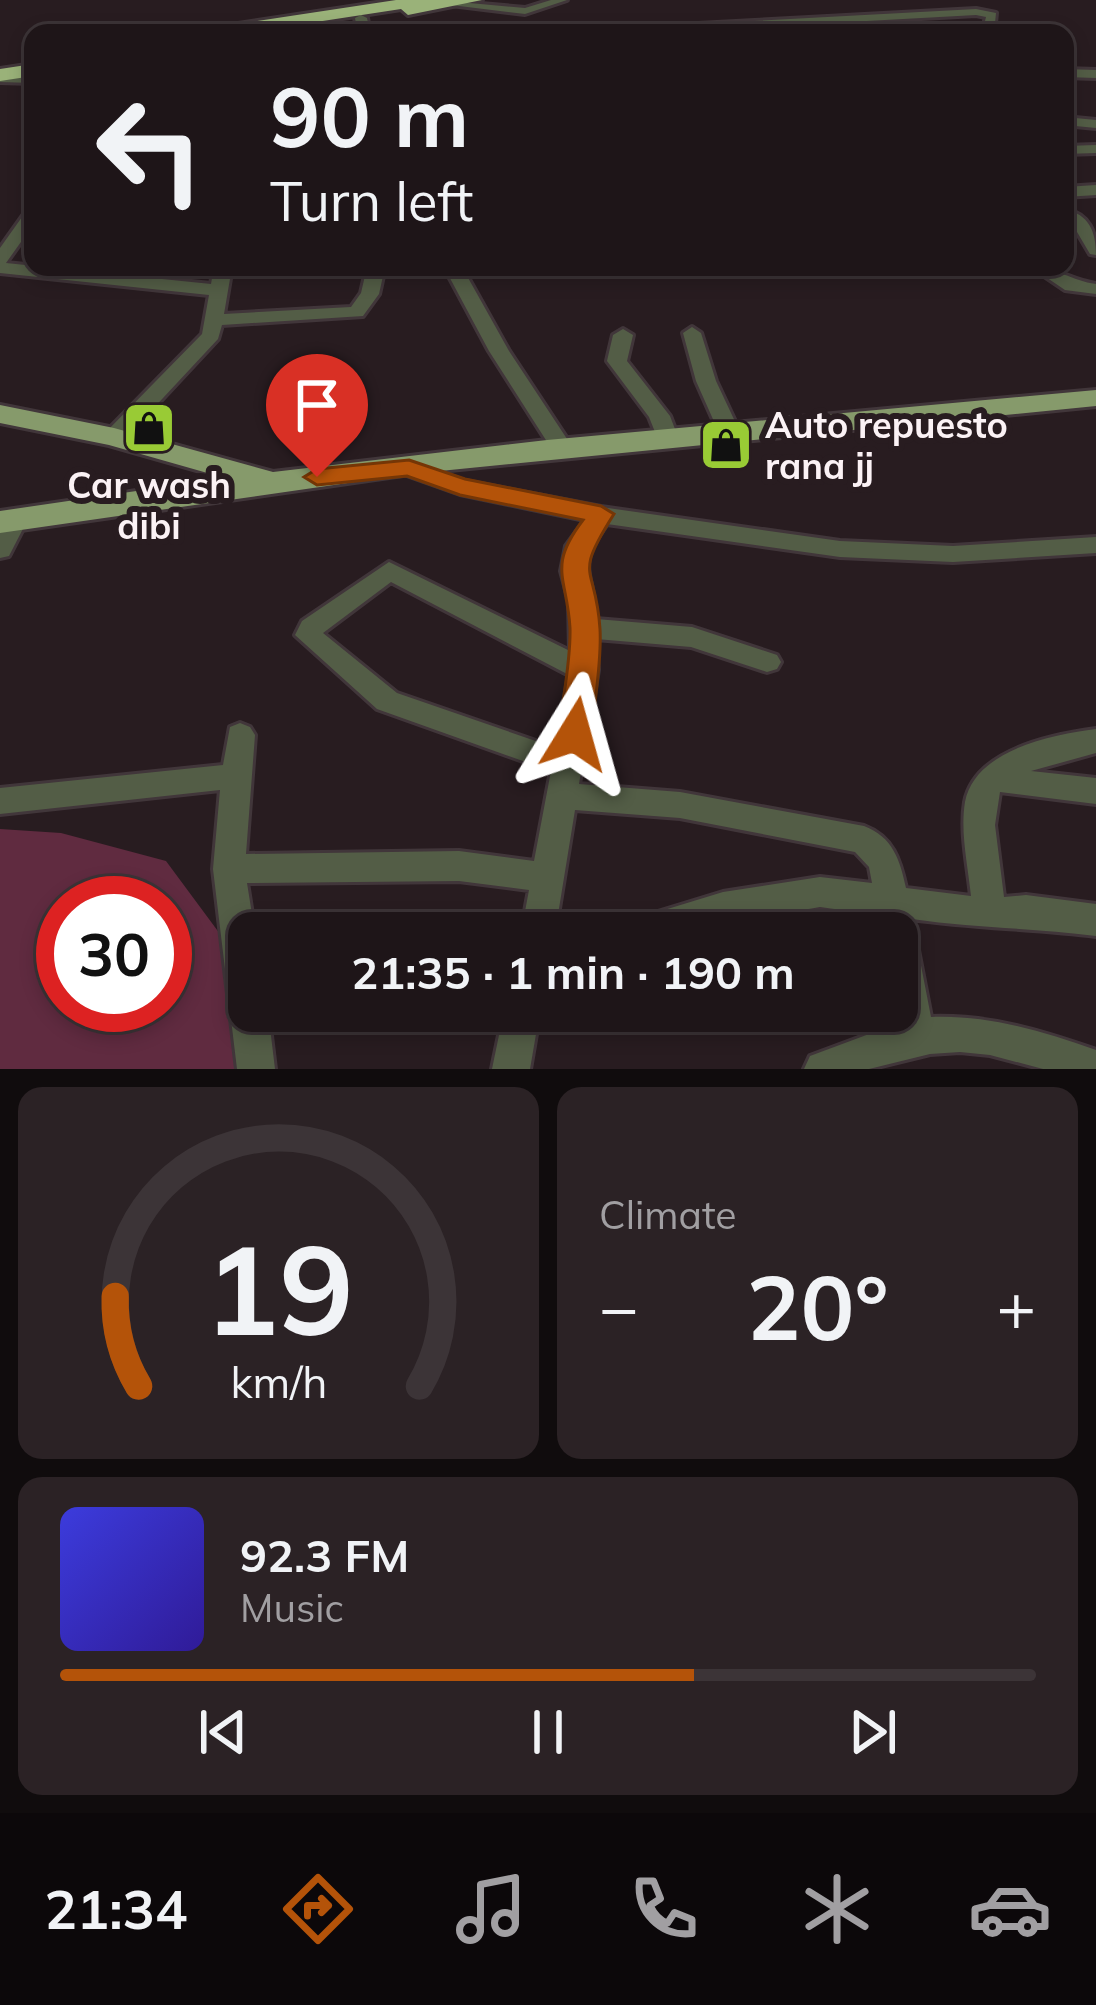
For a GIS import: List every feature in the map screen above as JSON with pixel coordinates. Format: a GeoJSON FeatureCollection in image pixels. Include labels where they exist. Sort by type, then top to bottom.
{"type":"FeatureCollection","features":[{"type":"Feature","properties":{"kind":"highway"},"geometry":{"type":"LineString","coordinates":[[271,24],[428,0]]}},
{"type":"Feature","properties":{"kind":"highway"},"geometry":{"type":"LineString","coordinates":[[367,24],[475,0]]}},
{"type":"Feature","properties":{"kind":"main road"},"geometry":{"type":"LineString","coordinates":[[8,521],[271,482],[667,436],[1096,398]]}},
{"type":"Feature","properties":{"kind":"main road"},"geometry":{"type":"LineString","coordinates":[[0,414],[115,437],[271,482]]}},
{"type":"Feature","properties":{"kind":"street"},"geometry":{"type":"LineString","coordinates":[[448,4],[524,10],[562,0]]}},
{"type":"Feature","properties":{"kind":"street"},"geometry":{"type":"LineString","coordinates":[[766,24],[986,13],[992,24]]}},
{"type":"Feature","properties":{"kind":"street"},"geometry":{"type":"LineString","coordinates":[[866,24],[884,15]]}},
{"type":"Feature","properties":{"kind":"street"},"geometry":{"type":"LineString","coordinates":[[1090,228],[1096,250]]}},
{"type":"Feature","properties":{"kind":"street"},"geometry":{"type":"LineString","coordinates":[[0,264],[24,230]]}},
{"type":"Feature","properties":{"kind":"street"},"geometry":{"type":"LineString","coordinates":[[137,276],[216,290]]}},
{"type":"Feature","properties":{"kind":"street"},"geometry":{"type":"LineString","coordinates":[[115,437],[174,380],[211,335],[220,276]]}},
{"type":"Feature","properties":{"kind":"street"},"geometry":{"type":"LineString","coordinates":[[214,320],[356,312],[370,294],[374,276]]}},
{"type":"Feature","properties":{"kind":"street"},"geometry":{"type":"LineString","coordinates":[[462,276],[499,351],[562,448]]}},
{"type":"Feature","properties":{"kind":"street"},"geometry":{"type":"LineString","coordinates":[[1055,276],[1071,286],[1096,289]]}},
{"type":"Feature","properties":{"kind":"street"},"geometry":{"type":"LineString","coordinates":[[692,333],[706,382],[728,430]]}},
{"type":"Feature","properties":{"kind":"street"},"geometry":{"type":"LineString","coordinates":[[623,334],[617,361],[659,416],[667,436]]}},
{"type":"Feature","properties":{"kind":"street"},"geometry":{"type":"LineString","coordinates":[[409,468],[460,487],[601,514],[840,549],[952,554],[1096,545]]}},
{"type":"Feature","properties":{"kind":"street"},"geometry":{"type":"LineString","coordinates":[[542,912],[584,670],[585,628],[573,571],[578,546],[601,514]]}},
{"type":"Feature","properties":{"kind":"street"},"geometry":{"type":"LineString","coordinates":[[0,550],[8,521]]}},
{"type":"Feature","properties":{"kind":"street"},"geometry":{"type":"LineString","coordinates":[[584,670],[389,571],[308,632],[398,707],[567,781],[730,818],[844,833],[864,840],[884,860],[917,1038]]}},
{"type":"Feature","properties":{"kind":"street"},"geometry":{"type":"LineString","coordinates":[[585,628],[692,637],[766,662]]}},
{"type":"Feature","properties":{"kind":"street"},"geometry":{"type":"LineString","coordinates":[[236,912],[229,868],[240,735]]}},
{"type":"Feature","properties":{"kind":"street"},"geometry":{"type":"LineString","coordinates":[[989,914],[981,797],[990,778],[1061,745],[1096,741]]}},
{"type":"Feature","properties":{"kind":"street"},"geometry":{"type":"LineString","coordinates":[[0,801],[234,776]]}},
{"type":"Feature","properties":{"kind":"street"},"geometry":{"type":"LineString","coordinates":[[990,778],[1096,791]]}},
{"type":"Feature","properties":{"kind":"street"},"geometry":{"type":"LineString","coordinates":[[229,868],[459,866],[548,878]]}},
{"type":"Feature","properties":{"kind":"street"},"geometry":{"type":"LineString","coordinates":[[709,912],[820,892],[989,914],[1026,911],[1096,920]]}},
{"type":"Feature","properties":{"kind":"street"},"geometry":{"type":"LineString","coordinates":[[252,1032],[256,1069]]}},
{"type":"Feature","properties":{"kind":"street"},"geometry":{"type":"LineString","coordinates":[[511,1069],[518,1032]]}},
{"type":"Feature","properties":{"kind":"street"},"geometry":{"type":"LineString","coordinates":[[823,1069],[865,1050],[917,1038],[981,1033],[1017,1040],[1096,1069]]}},
{"type":"Feature","properties":{"kind":"shaded area"},"geometry":{"type":"Polygon","coordinates":[[[0,829],[61,833],[166,861],[177,876],[36,876],[36,1032],[192,1032],[192,896],[223,938],[228,1032],[234,1032],[239,1069],[0,1069],[0,829]]]}},
{"type":"Feature","properties":{"kind":"place","name":"Car wash dibi"},"geometry":{"type":"Point","coordinates":[149,428]}},
{"type":"Feature","properties":{"kind":"place","name":"Auto repuesto rana jj"},"geometry":{"type":"Point","coordinates":[726,445]}},
{"type":"Feature","properties":{"kind":"route"},"geometry":{"type":"LineString","coordinates":[[317,477],[409,468],[460,487],[601,514],[578,546],[573,571],[585,628],[575,734]]}}]}
